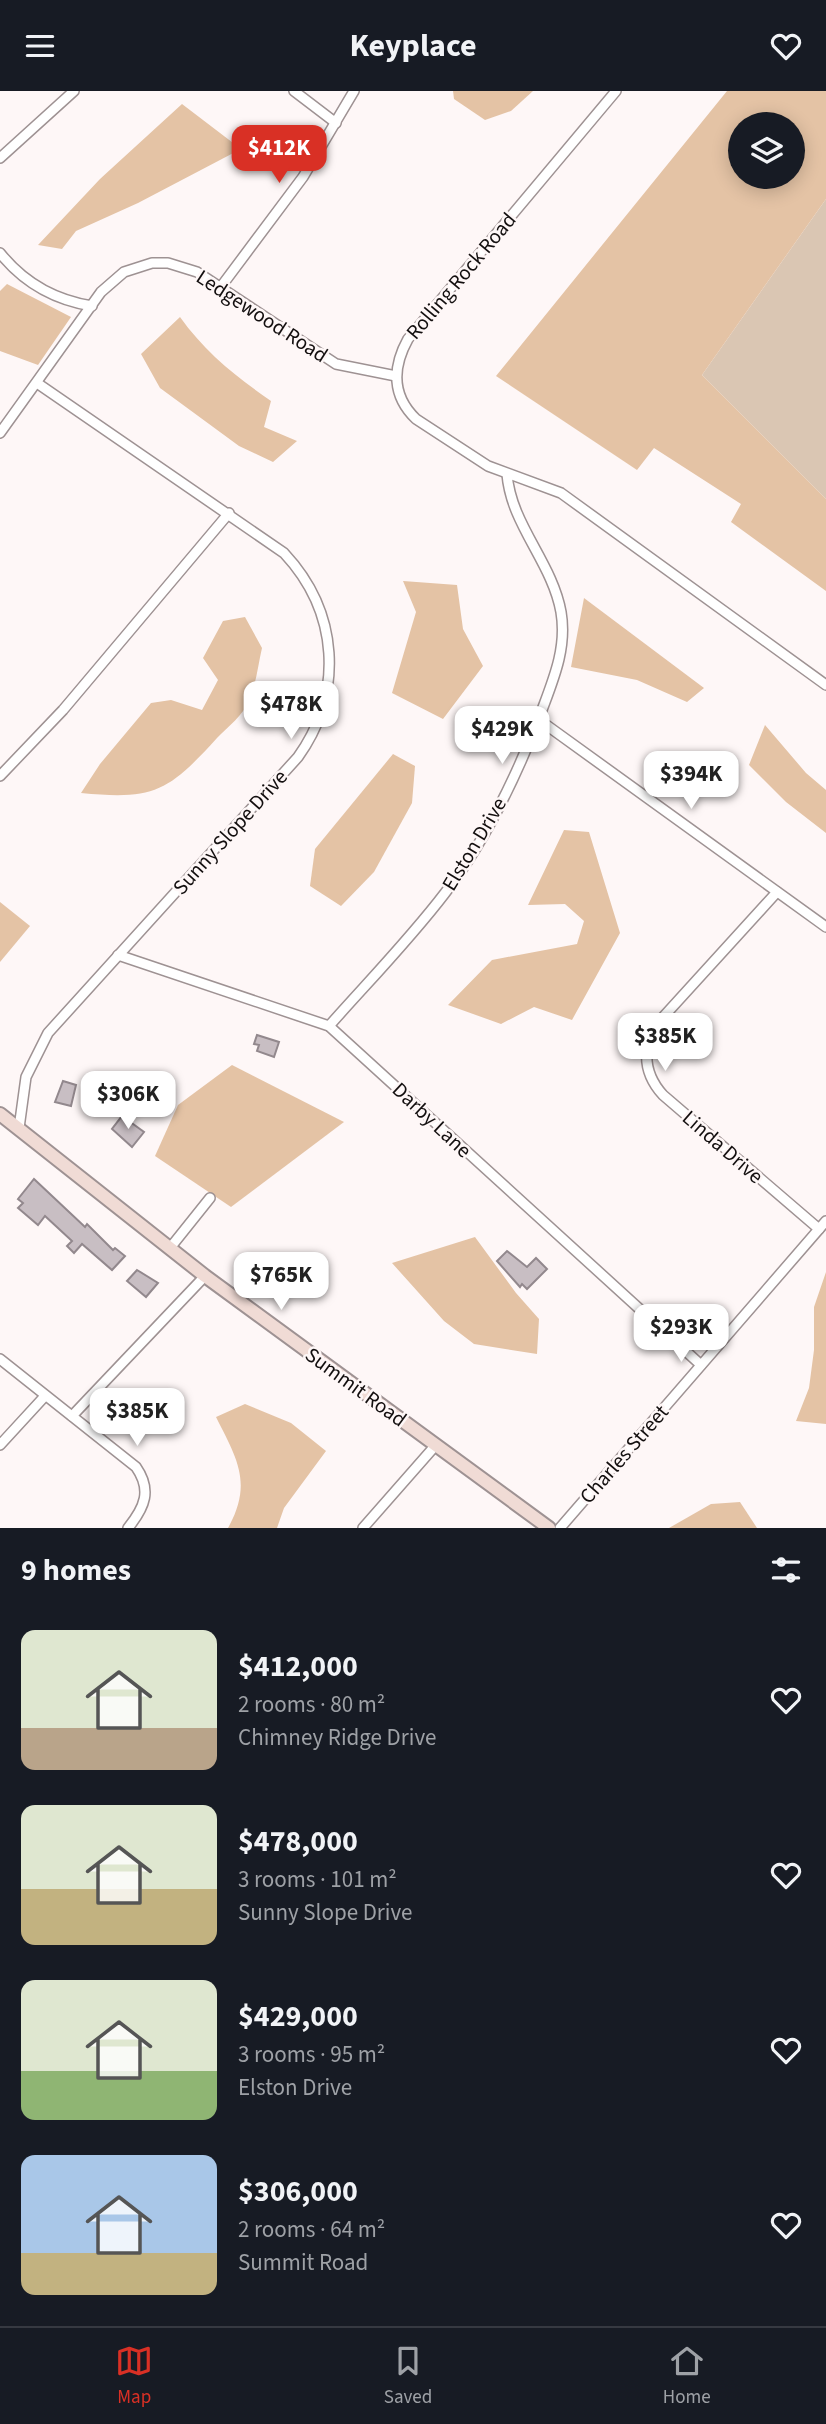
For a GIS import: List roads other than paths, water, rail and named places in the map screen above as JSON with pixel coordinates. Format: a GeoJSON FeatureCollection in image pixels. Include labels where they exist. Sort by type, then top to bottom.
{"type":"FeatureCollection","features":[{"type":"Feature","properties":{"kind":"main road","name":"Summit Road"},"geometry":{"type":"LineString","coordinates":[[0,1114],[205,1276],[549,1528]]}},
{"type":"Feature","properties":{"kind":"street"},"geometry":{"type":"LineString","coordinates":[[0,158],[74,91]]}},
{"type":"Feature","properties":{"kind":"street"},"geometry":{"type":"LineString","coordinates":[[295,91],[336,123]]}},
{"type":"Feature","properties":{"kind":"street"},"geometry":{"type":"LineString","coordinates":[[220,288],[303,177],[354,91]]}},
{"type":"Feature","properties":{"kind":"street","name":"Rolling Rock Road"},"geometry":{"type":"LineString","coordinates":[[396,376],[401,351],[408,339],[616,91]]}},
{"type":"Feature","properties":{"kind":"street"},"geometry":{"type":"LineString","coordinates":[[0,253],[39,289],[64,300],[92,306]]}},
{"type":"Feature","properties":{"kind":"street","name":"Ledgewood Road"},"geometry":{"type":"LineString","coordinates":[[0,433],[111,281],[124,272],[152,263],[183,266],[336,364],[396,376]]}},
{"type":"Feature","properties":{"kind":"street"},"geometry":{"type":"LineString","coordinates":[[396,376],[402,402],[416,419],[488,466],[562,493],[826,685]]}},
{"type":"Feature","properties":{"kind":"street","name":"Sunny Slope Drive"},"geometry":{"type":"LineString","coordinates":[[19,1128],[22,1093],[39,1047],[59,1020],[298,757],[315,730],[326,700],[330,653],[325,621],[313,591],[284,553],[37,383]]}},
{"type":"Feature","properties":{"kind":"street","name":"Elston Drive"},"geometry":{"type":"LineString","coordinates":[[329,1026],[446,892],[490,823],[527,750],[561,656],[561,611],[552,585],[512,506],[507,474]]}},
{"type":"Feature","properties":{"kind":"street"},"geometry":{"type":"LineString","coordinates":[[0,776],[63,710],[229,513]]}},
{"type":"Feature","properties":{"kind":"street"},"geometry":{"type":"LineString","coordinates":[[538,719],[826,927]]}},
{"type":"Feature","properties":{"kind":"street","name":"Linda Drive"},"geometry":{"type":"LineString","coordinates":[[777,892],[655,1026],[647,1046],[647,1067],[663,1095],[819,1229]]}},
{"type":"Feature","properties":{"kind":"street","name":"Darby Lane"},"geometry":{"type":"LineString","coordinates":[[118,955],[329,1026],[701,1364]]}},
{"type":"Feature","properties":{"kind":"street"},"geometry":{"type":"LineString","coordinates":[[170,1248],[210,1198]]}},
{"type":"Feature","properties":{"kind":"street","name":"Charles Street"},"geometry":{"type":"LineString","coordinates":[[560,1528],[826,1221]]}},
{"type":"Feature","properties":{"kind":"street"},"geometry":{"type":"LineString","coordinates":[[72,1416],[205,1276]]}},
{"type":"Feature","properties":{"kind":"street"},"geometry":{"type":"LineString","coordinates":[[0,1359],[131,1462],[143,1476],[145,1503],[128,1528]]}},
{"type":"Feature","properties":{"kind":"street"},"geometry":{"type":"LineString","coordinates":[[0,1445],[45,1396]]}},
{"type":"Feature","properties":{"kind":"street"},"geometry":{"type":"LineString","coordinates":[[363,1528],[435,1446]]}}]}
